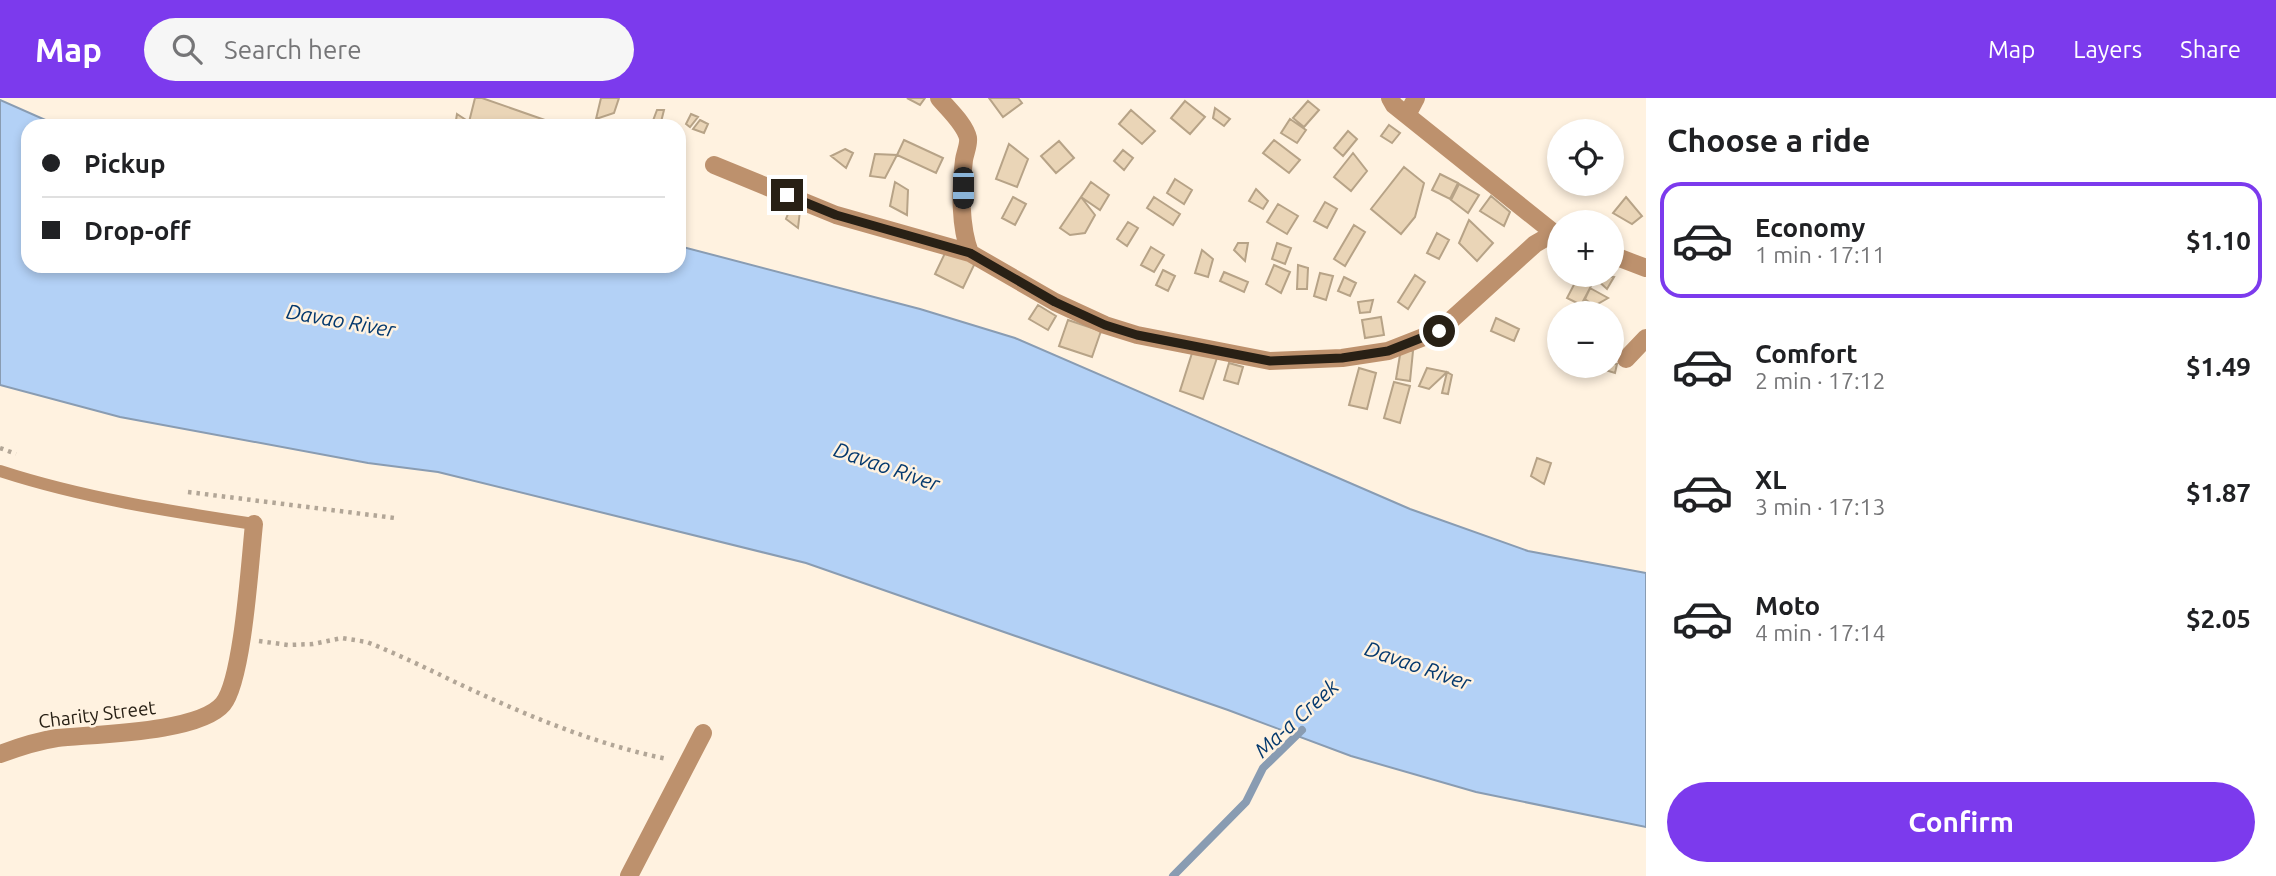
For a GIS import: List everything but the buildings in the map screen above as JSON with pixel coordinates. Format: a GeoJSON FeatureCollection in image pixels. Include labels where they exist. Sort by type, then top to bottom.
{"type":"FeatureCollection","features":[{"type":"Feature","properties":{"kind":"street"},"geometry":{"type":"LineString","coordinates":[[939,98],[964,130],[968,140],[964,160],[963,200],[964,230],[970,253]]}},
{"type":"Feature","properties":{"kind":"street"},"geometry":{"type":"LineString","coordinates":[[1390,98],[1394,105],[1547,227]]}},
{"type":"Feature","properties":{"kind":"street"},"geometry":{"type":"LineString","coordinates":[[1407,115],[1416,98]]}},
{"type":"Feature","properties":{"kind":"street"},"geometry":{"type":"LineString","coordinates":[[714,165],[836,215],[970,253],[1055,302],[1105,325],[1137,335],[1270,361],[1320,360],[1388,351],[1439,331],[1535,244],[1547,238]]}},
{"type":"Feature","properties":{"kind":"street"},"geometry":{"type":"LineString","coordinates":[[1624,260],[1646,268]]}},
{"type":"Feature","properties":{"kind":"street"},"geometry":{"type":"LineString","coordinates":[[1626,359],[1646,338]]}},
{"type":"Feature","properties":{"kind":"street","name":"Charity Street"},"geometry":{"type":"LineString","coordinates":[[0,754],[24,745],[57,738],[110,736],[150,730],[214,712],[225,702],[233,682],[242,638],[254,524]]}},
{"type":"Feature","properties":{"kind":"street"},"geometry":{"type":"LineString","coordinates":[[629,876],[703,733]]}},
{"type":"Feature","properties":{"kind":"lane"},"geometry":{"type":"LineString","coordinates":[[0,471],[46,486],[108,500],[254,524]]}},
{"type":"Feature","properties":{"kind":"path"},"geometry":{"type":"LineString","coordinates":[[0,448],[23,457]]}},
{"type":"Feature","properties":{"kind":"path"},"geometry":{"type":"LineString","coordinates":[[188,492],[395,518]]}},
{"type":"Feature","properties":{"kind":"path"},"geometry":{"type":"LineString","coordinates":[[242,638],[288,645],[313,644],[342,638],[367,642],[573,731],[631,752],[689,764]]}},
{"type":"Feature","properties":{"kind":"water","name":"Davao River"},"geometry":{"type":"Polygon","coordinates":[[[0,100],[43,119],[21,119],[21,273],[686,273],[686,248],[920,309],[1015,338],[1410,509],[1528,551],[1646,573],[1646,827],[1476,792],[1351,756],[1228,710],[806,563],[438,472],[368,463],[120,417],[0,385],[0,100]]]}},
{"type":"Feature","properties":{"kind":"waterway","name":"Ma-a Creek"},"geometry":{"type":"LineString","coordinates":[[1173,876],[1246,802],[1263,768],[1302,730]]}},
{"type":"Feature","properties":{"kind":"route"},"geometry":{"type":"LineString","coordinates":[[787,195],[836,215],[970,253],[1055,302],[1105,325],[1137,335],[1270,361],[1320,360],[1388,351],[1439,331]]}}]}
